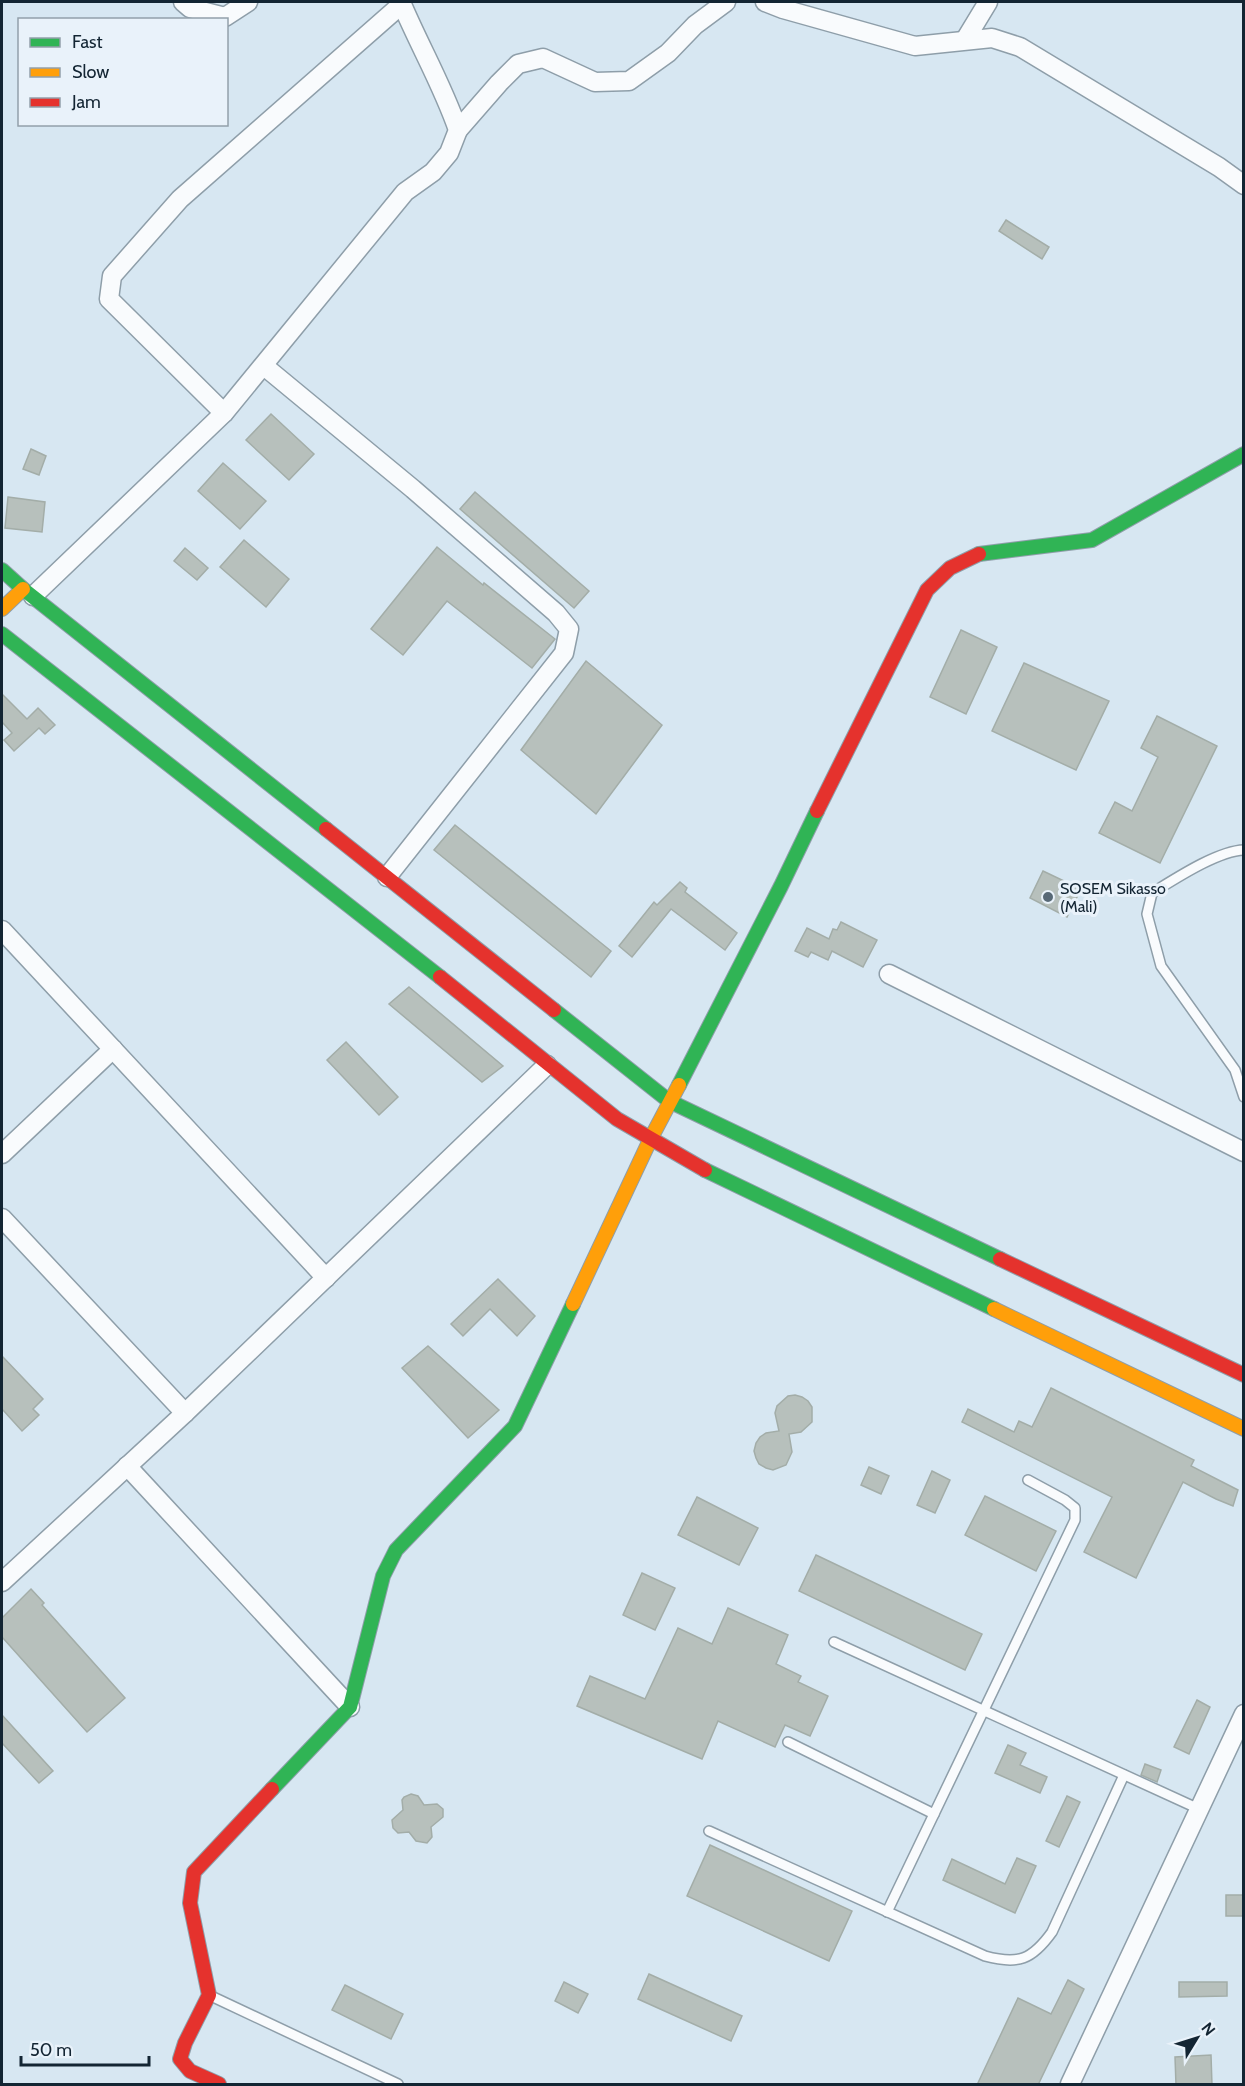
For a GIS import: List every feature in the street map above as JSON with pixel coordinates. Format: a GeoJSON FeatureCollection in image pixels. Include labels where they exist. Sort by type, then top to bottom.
{"type":"FeatureCollection","features":[{"type":"Feature","properties":{"kind":"street"},"geometry":{"type":"LineString","coordinates":[[183,2],[190,8],[225,17],[248,2]]}},
{"type":"Feature","properties":{"kind":"street"},"geometry":{"type":"LineString","coordinates":[[2,609],[28,592],[224,413],[405,192],[433,172],[449,153],[458,130],[518,64],[543,58],[595,82],[629,81],[668,53],[695,25],[726,2]]}},
{"type":"Feature","properties":{"kind":"street"},"geometry":{"type":"LineString","coordinates":[[765,2],[915,46],[992,38],[1020,47],[1219,167],[1244,185]]}},
{"type":"Feature","properties":{"kind":"street"},"geometry":{"type":"LineString","coordinates":[[965,40],[988,2]]}},
{"type":"Feature","properties":{"kind":"street"},"geometry":{"type":"LineString","coordinates":[[224,413],[109,299],[112,276],[180,198],[401,3],[424,56],[446,95],[458,130]]}},
{"type":"Feature","properties":{"kind":"street"},"geometry":{"type":"LineString","coordinates":[[264,366],[413,489],[547,605],[569,629],[564,652],[387,877]]}},
{"type":"Feature","properties":{"kind":"street"},"geometry":{"type":"LineString","coordinates":[[219,2085],[219,2083],[190,2071],[180,2059],[185,2043],[209,1995],[190,1903],[195,1872],[350,1707],[383,1576],[396,1550],[515,1426],[669,1101],[781,886],[848,745],[927,590],[950,568],[980,553],[1092,540],[1244,454]]}},
{"type":"Feature","properties":{"kind":"street"},"geometry":{"type":"LineString","coordinates":[[2,571],[669,1101],[1244,1375]]}},
{"type":"Feature","properties":{"kind":"street"},"geometry":{"type":"LineString","coordinates":[[2,634],[617,1119],[710,1173],[1244,1429]]}},
{"type":"Feature","properties":{"kind":"street"},"geometry":{"type":"LineString","coordinates":[[2,930],[326,1278]]}},
{"type":"Feature","properties":{"kind":"street"},"geometry":{"type":"LineString","coordinates":[[889,974],[1244,1152]]}},
{"type":"Feature","properties":{"kind":"street"},"geometry":{"type":"LineString","coordinates":[[2,1154],[113,1049]]}},
{"type":"Feature","properties":{"kind":"street"},"geometry":{"type":"LineString","coordinates":[[2,1582],[185,1413],[547,1065]]}},
{"type":"Feature","properties":{"kind":"street"},"geometry":{"type":"LineString","coordinates":[[2,1218],[185,1413]]}},
{"type":"Feature","properties":{"kind":"street"},"geometry":{"type":"LineString","coordinates":[[128,1466],[350,1707]]}},
{"type":"Feature","properties":{"kind":"street"},"geometry":{"type":"LineString","coordinates":[[1070,2085],[1244,1714]]}},
{"type":"Feature","properties":{"kind":"lane"},"geometry":{"type":"LineString","coordinates":[[1244,850],[1234,850],[1186,872],[1152,893],[1147,914],[1161,966],[1235,1070],[1244,1097]]}},
{"type":"Feature","properties":{"kind":"lane"},"geometry":{"type":"LineString","coordinates":[[887,1912],[1075,1520],[1075,1508],[1028,1480]]}},
{"type":"Feature","properties":{"kind":"lane"},"geometry":{"type":"LineString","coordinates":[[834,1642],[1199,1809]]}},
{"type":"Feature","properties":{"kind":"lane"},"geometry":{"type":"LineString","coordinates":[[788,1742],[934,1814]]}},
{"type":"Feature","properties":{"kind":"lane"},"geometry":{"type":"LineString","coordinates":[[709,1831],[985,1956],[1004,1961],[1023,1958],[1040,1949],[1052,1932],[1124,1774]]}},
{"type":"Feature","properties":{"kind":"lane"},"geometry":{"type":"LineString","coordinates":[[209,1995],[398,2085]]}},
{"type":"Feature","properties":{"kind":"building"},"geometry":{"type":"Polygon","coordinates":[[[1006,220],[1049,247],[1042,259],[999,231],[1006,220]]]}},
{"type":"Feature","properties":{"kind":"building"},"geometry":{"type":"Polygon","coordinates":[[[271,414],[314,454],[289,480],[246,440],[271,414]]]}},
{"type":"Feature","properties":{"kind":"building"},"geometry":{"type":"Polygon","coordinates":[[[31,449],[46,456],[39,475],[23,469],[31,449]]]}},
{"type":"Feature","properties":{"kind":"building"},"geometry":{"type":"Polygon","coordinates":[[[223,463],[266,501],[240,529],[198,491],[223,463]]]}},
{"type":"Feature","properties":{"kind":"building"},"geometry":{"type":"Polygon","coordinates":[[[475,492],[589,591],[574,608],[460,509],[475,492]]]}},
{"type":"Feature","properties":{"kind":"building"},"geometry":{"type":"Polygon","coordinates":[[[8,497],[45,502],[42,532],[5,528],[8,497]]]}},
{"type":"Feature","properties":{"kind":"building"},"geometry":{"type":"Polygon","coordinates":[[[244,540],[289,579],[266,607],[220,567],[244,540]]]}},
{"type":"Feature","properties":{"kind":"building"},"geometry":{"type":"Polygon","coordinates":[[[437,547],[555,639],[532,668],[447,601],[403,655],[371,629],[437,547]]]}},
{"type":"Feature","properties":{"kind":"building"},"geometry":{"type":"Polygon","coordinates":[[[185,548],[208,568],[197,580],[174,561],[185,548]]]}},
{"type":"Feature","properties":{"kind":"building"},"geometry":{"type":"Polygon","coordinates":[[[961,630],[997,647],[966,714],[930,697],[961,630]]]}},
{"type":"Feature","properties":{"kind":"building"},"geometry":{"type":"Polygon","coordinates":[[[586,661],[662,725],[596,814],[521,750],[586,661]]]}},
{"type":"Feature","properties":{"kind":"building"},"geometry":{"type":"Polygon","coordinates":[[[1024,663],[1109,701],[1076,770],[992,731],[1024,663]]]}},
{"type":"Feature","properties":{"kind":"building"},"geometry":{"type":"Polygon","coordinates":[[[2,694],[27,719],[38,708],[55,725],[45,734],[39,728],[14,751],[4,740],[12,733],[2,722],[2,694]]]}},
{"type":"Feature","properties":{"kind":"building"},"geometry":{"type":"Polygon","coordinates":[[[1157,716],[1217,746],[1160,863],[1099,833],[1115,802],[1132,811],[1158,757],[1141,748],[1157,716]]]}},
{"type":"Feature","properties":{"kind":"building"},"geometry":{"type":"Polygon","coordinates":[[[455,825],[611,951],[591,977],[434,850],[455,825]]]}},
{"type":"Feature","properties":{"kind":"building"},"geometry":{"type":"Polygon","coordinates":[[[1043,871],[1081,889],[1067,917],[1030,898],[1043,871]]]}},
{"type":"Feature","properties":{"kind":"building"},"geometry":{"type":"Polygon","coordinates":[[[680,882],[687,888],[685,892],[737,933],[725,950],[671,909],[632,957],[619,946],[654,902],[657,905],[680,882]]]}},
{"type":"Feature","properties":{"kind":"building"},"geometry":{"type":"Polygon","coordinates":[[[841,922],[877,940],[863,967],[832,951],[828,960],[811,952],[808,957],[795,951],[807,928],[829,939],[833,929],[837,930],[841,922]]]}},
{"type":"Feature","properties":{"kind":"building"},"geometry":{"type":"Polygon","coordinates":[[[409,987],[503,1066],[482,1082],[389,1004],[409,987]]]}},
{"type":"Feature","properties":{"kind":"building"},"geometry":{"type":"Polygon","coordinates":[[[346,1042],[398,1097],[379,1115],[327,1060],[346,1042]]]}},
{"type":"Feature","properties":{"kind":"building"},"geometry":{"type":"Polygon","coordinates":[[[498,1279],[535,1316],[517,1336],[490,1309],[463,1336],[451,1324],[498,1279]]]}},
{"type":"Feature","properties":{"kind":"building"},"geometry":{"type":"Polygon","coordinates":[[[428,1346],[499,1410],[468,1438],[402,1368],[428,1346]]]}},
{"type":"Feature","properties":{"kind":"building"},"geometry":{"type":"Polygon","coordinates":[[[2,1356],[43,1399],[33,1409],[39,1415],[22,1431],[2,1409],[2,1356]]]}},
{"type":"Feature","properties":{"kind":"building"},"geometry":{"type":"Polygon","coordinates":[[[1051,1388],[1194,1460],[1191,1466],[1238,1490],[1233,1506],[1183,1482],[1136,1578],[1084,1552],[1112,1497],[962,1422],[968,1409],[1014,1432],[1019,1421],[1032,1427],[1051,1388]]]}},
{"type":"Feature","properties":{"kind":"building"},"geometry":{"type":"Polygon","coordinates":[[[795,1395],[808,1401],[812,1407],[812,1422],[801,1432],[789,1434],[792,1452],[786,1465],[773,1470],[766,1468],[759,1464],[756,1458],[754,1451],[756,1443],[766,1433],[779,1431],[775,1413],[777,1406],[788,1396],[795,1395]]]}},
{"type":"Feature","properties":{"kind":"building"},"geometry":{"type":"Polygon","coordinates":[[[869,1467],[889,1476],[881,1494],[861,1485],[869,1467]]]}},
{"type":"Feature","properties":{"kind":"building"},"geometry":{"type":"Polygon","coordinates":[[[932,1471],[950,1480],[935,1513],[917,1505],[932,1471]]]}},
{"type":"Feature","properties":{"kind":"building"},"geometry":{"type":"Polygon","coordinates":[[[985,1496],[1056,1531],[1036,1571],[965,1535],[985,1496]]]}},
{"type":"Feature","properties":{"kind":"building"},"geometry":{"type":"Polygon","coordinates":[[[697,1497],[758,1528],[739,1565],[678,1535],[697,1497]]]}},
{"type":"Feature","properties":{"kind":"building"},"geometry":{"type":"Polygon","coordinates":[[[816,1555],[982,1634],[965,1670],[799,1591],[816,1555]]]}},
{"type":"Feature","properties":{"kind":"building"},"geometry":{"type":"Polygon","coordinates":[[[642,1573],[675,1588],[655,1630],[623,1615],[642,1573]]]}},
{"type":"Feature","properties":{"kind":"building"},"geometry":{"type":"Polygon","coordinates":[[[31,1589],[44,1603],[42,1605],[125,1698],[87,1732],[2,1637],[2,1618],[31,1589]]]}},
{"type":"Feature","properties":{"kind":"building"},"geometry":{"type":"Polygon","coordinates":[[[728,1608],[788,1635],[776,1664],[801,1676],[798,1682],[828,1696],[810,1736],[785,1725],[775,1747],[718,1721],[702,1759],[577,1706],[590,1676],[645,1699],[678,1628],[712,1644],[728,1608]]]}},
{"type":"Feature","properties":{"kind":"building"},"geometry":{"type":"Polygon","coordinates":[[[1197,1700],[1210,1707],[1189,1754],[1174,1747],[1197,1700]]]}},
{"type":"Feature","properties":{"kind":"building"},"geometry":{"type":"Polygon","coordinates":[[[2,1715],[53,1771],[39,1783],[2,1743],[2,1715]]]}},
{"type":"Feature","properties":{"kind":"building"},"geometry":{"type":"Polygon","coordinates":[[[1008,1745],[1026,1753],[1020,1765],[1047,1777],[1040,1793],[995,1773],[1008,1745]]]}},
{"type":"Feature","properties":{"kind":"building"},"geometry":{"type":"Polygon","coordinates":[[[1145,1764],[1161,1770],[1157,1782],[1141,1775],[1145,1764]]]}},
{"type":"Feature","properties":{"kind":"building"},"geometry":{"type":"Polygon","coordinates":[[[411,1794],[418,1796],[424,1805],[437,1804],[443,1809],[443,1817],[431,1827],[432,1837],[427,1843],[416,1841],[409,1832],[398,1833],[393,1828],[392,1820],[403,1810],[402,1800],[411,1794]]]}},
{"type":"Feature","properties":{"kind":"building"},"geometry":{"type":"Polygon","coordinates":[[[1067,1796],[1080,1802],[1059,1847],[1046,1841],[1067,1796]]]}},
{"type":"Feature","properties":{"kind":"building"},"geometry":{"type":"Polygon","coordinates":[[[710,1845],[852,1911],[829,1961],[687,1896],[710,1845]]]}},
{"type":"Feature","properties":{"kind":"building"},"geometry":{"type":"Polygon","coordinates":[[[1017,1858],[1036,1866],[1015,1913],[943,1880],[952,1859],[1005,1884],[1017,1858]]]}},
{"type":"Feature","properties":{"kind":"building"},"geometry":{"type":"Polygon","coordinates":[[[1226,1895],[1244,1895],[1244,1916],[1226,1916],[1226,1895]]]}},
{"type":"Feature","properties":{"kind":"building"},"geometry":{"type":"Polygon","coordinates":[[[649,1974],[742,2016],[731,2041],[638,1999],[649,1974]]]}},
{"type":"Feature","properties":{"kind":"building"},"geometry":{"type":"Polygon","coordinates":[[[1068,1980],[1084,1989],[1038,2085],[977,2085],[1018,1998],[1051,2014],[1068,1980]]]}},
{"type":"Feature","properties":{"kind":"building"},"geometry":{"type":"Polygon","coordinates":[[[564,1982],[588,1994],[578,2013],[555,2001],[564,1982]]]}},
{"type":"Feature","properties":{"kind":"building"},"geometry":{"type":"Polygon","coordinates":[[[1179,1982],[1227,1982],[1227,1996],[1179,1997],[1179,1982]]]}},
{"type":"Feature","properties":{"kind":"building"},"geometry":{"type":"Polygon","coordinates":[[[345,1985],[403,2014],[391,2039],[332,2010],[345,1985]]]}},
{"type":"Feature","properties":{"kind":"building"},"geometry":{"type":"Polygon","coordinates":[[[1211,2055],[1212,2085],[1176,2085],[1175,2057],[1211,2055]]]}},
{"type":"Feature","properties":{"kind":"traffic: fast"},"geometry":{"type":"LineString","coordinates":[[979,554],[1092,540],[1244,454]]}},
{"type":"Feature","properties":{"kind":"traffic: fast"},"geometry":{"type":"LineString","coordinates":[[2,570],[326,829]]}},
{"type":"Feature","properties":{"kind":"traffic: fast"},"geometry":{"type":"LineString","coordinates":[[2,634],[440,977]]}},
{"type":"Feature","properties":{"kind":"traffic: fast"},"geometry":{"type":"LineString","coordinates":[[679,1085],[817,811]]}},
{"type":"Feature","properties":{"kind":"traffic: fast"},"geometry":{"type":"LineString","coordinates":[[554,1010],[669,1101],[1000,1259]]}},
{"type":"Feature","properties":{"kind":"traffic: fast"},"geometry":{"type":"LineString","coordinates":[[705,1170],[994,1309]]}},
{"type":"Feature","properties":{"kind":"traffic: fast"},"geometry":{"type":"LineString","coordinates":[[272,1789],[350,1707],[383,1576],[396,1550],[515,1426],[573,1304]]}},
{"type":"Feature","properties":{"kind":"traffic: slow"},"geometry":{"type":"LineString","coordinates":[[2,609],[23,589]]}},
{"type":"Feature","properties":{"kind":"traffic: slow"},"geometry":{"type":"LineString","coordinates":[[573,1304],[651,1138],[679,1085]]}},
{"type":"Feature","properties":{"kind":"traffic: slow"},"geometry":{"type":"LineString","coordinates":[[994,1309],[1244,1429]]}},
{"type":"Feature","properties":{"kind":"traffic: jam"},"geometry":{"type":"LineString","coordinates":[[817,811],[927,590],[950,568],[979,554]]}},
{"type":"Feature","properties":{"kind":"traffic: jam"},"geometry":{"type":"LineString","coordinates":[[326,829],[554,1010]]}},
{"type":"Feature","properties":{"kind":"traffic: jam"},"geometry":{"type":"LineString","coordinates":[[440,977],[617,1119],[705,1170]]}},
{"type":"Feature","properties":{"kind":"traffic: jam"},"geometry":{"type":"LineString","coordinates":[[1000,1259],[1244,1375]]}},
{"type":"Feature","properties":{"kind":"traffic: jam"},"geometry":{"type":"LineString","coordinates":[[219,2084],[190,2071],[180,2059],[185,2043],[209,1995],[190,1903],[194,1872],[272,1789]]}},
{"type":"Feature","properties":{"kind":"place","name":"SOSEM Sikasso (Mali)"},"geometry":{"type":"Point","coordinates":[1048,897]}}]}
